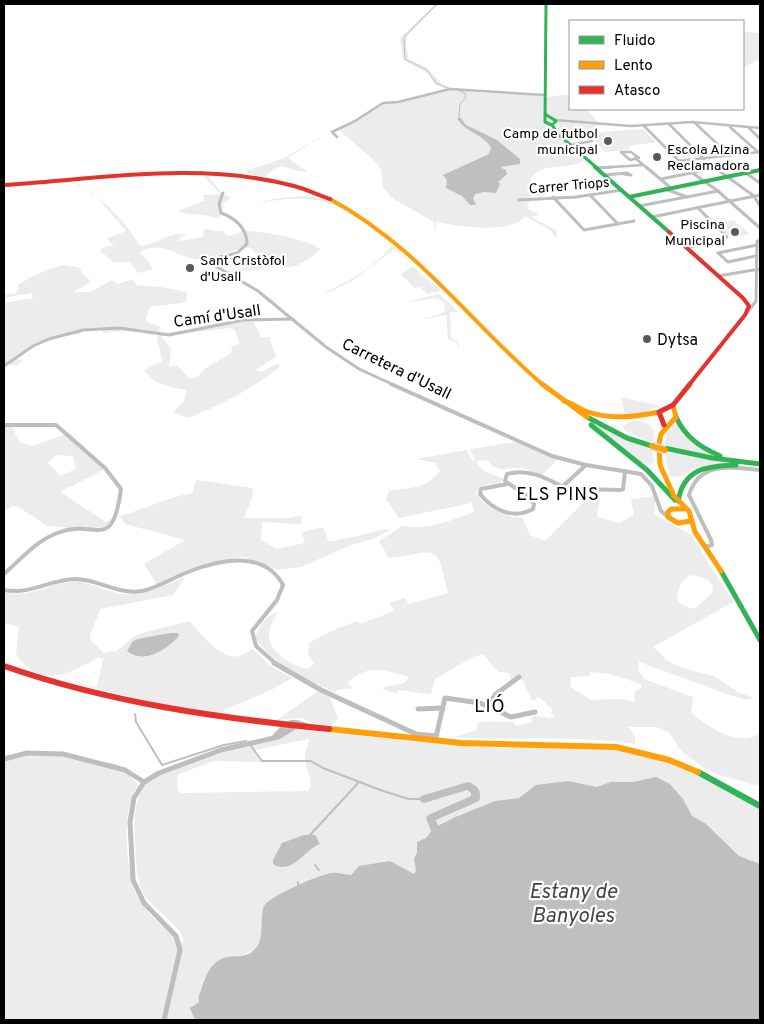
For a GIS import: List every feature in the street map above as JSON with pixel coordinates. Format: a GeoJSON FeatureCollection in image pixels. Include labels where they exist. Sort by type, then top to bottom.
{"type":"FeatureCollection","features":[{"type":"Feature","properties":{"kind":"main road"},"geometry":{"type":"LineString","coordinates":[[546,4],[544,95],[552,121],[570,145],[750,304],[747,313],[664,425],[659,439],[660,455],[664,474],[676,499]]}},
{"type":"Feature","properties":{"kind":"main road"},"geometry":{"type":"LineString","coordinates":[[629,197],[760,170]]}},
{"type":"Feature","properties":{"kind":"main road"},"geometry":{"type":"LineString","coordinates":[[4,184],[207,174],[276,181],[328,196],[362,212],[396,239],[564,401],[612,429],[652,445]]}},
{"type":"Feature","properties":{"kind":"main road"},"geometry":{"type":"LineString","coordinates":[[4,184],[207,175],[267,181],[322,196],[355,211],[382,230],[552,397],[608,437],[692,515],[691,521],[695,531],[760,640]]}},
{"type":"Feature","properties":{"kind":"main road"},"geometry":{"type":"LineString","coordinates":[[532,376],[568,407],[588,420],[609,430],[664,449],[756,464]]}},
{"type":"Feature","properties":{"kind":"main road"},"geometry":{"type":"LineString","coordinates":[[564,401],[587,412],[610,417],[636,417],[662,413],[674,414]]}},
{"type":"Feature","properties":{"kind":"main road"},"geometry":{"type":"LineString","coordinates":[[662,413],[674,414]]}},
{"type":"Feature","properties":{"kind":"main road"},"geometry":{"type":"LineString","coordinates":[[662,413],[664,425]]}},
{"type":"Feature","properties":{"kind":"main road"},"geometry":{"type":"LineString","coordinates":[[674,414],[689,437],[706,450],[726,458],[756,464]]}},
{"type":"Feature","properties":{"kind":"main road"},"geometry":{"type":"LineString","coordinates":[[695,531],[672,521],[668,516],[682,484],[696,471],[713,466],[756,464]]}},
{"type":"Feature","properties":{"kind":"main road"},"geometry":{"type":"LineString","coordinates":[[672,509],[684,509]]}},
{"type":"Feature","properties":{"kind":"main road"},"geometry":{"type":"LineString","coordinates":[[680,524],[691,521]]}},
{"type":"Feature","properties":{"kind":"main road"},"geometry":{"type":"LineString","coordinates":[[4,666],[64,688],[134,705],[273,724],[285,728],[296,726],[410,734],[503,744],[590,743],[628,747],[682,763],[719,781],[760,806]]}},
{"type":"Feature","properties":{"kind":"street"},"geometry":{"type":"LineString","coordinates":[[337,136],[331,132],[356,121],[381,104],[452,89],[488,93],[544,95]]}},
{"type":"Feature","properties":{"kind":"street"},"geometry":{"type":"LineString","coordinates":[[552,121],[644,126],[695,123],[760,128]]}},
{"type":"Feature","properties":{"kind":"street"},"geometry":{"type":"LineString","coordinates":[[695,123],[730,156]]}},
{"type":"Feature","properties":{"kind":"street"},"geometry":{"type":"LineString","coordinates":[[670,124],[704,159]]}},
{"type":"Feature","properties":{"kind":"street"},"geometry":{"type":"LineString","coordinates":[[644,126],[684,168],[718,191],[760,228]]}},
{"type":"Feature","properties":{"kind":"street"},"geometry":{"type":"LineString","coordinates":[[730,126],[760,153]]}},
{"type":"Feature","properties":{"kind":"street"},"geometry":{"type":"LineString","coordinates":[[749,128],[760,138]]}},
{"type":"Feature","properties":{"kind":"street"},"geometry":{"type":"LineString","coordinates":[[570,145],[592,141],[587,134]]}},
{"type":"Feature","properties":{"kind":"street"},"geometry":{"type":"LineString","coordinates":[[620,152],[631,152],[639,158],[630,160],[620,152]]}},
{"type":"Feature","properties":{"kind":"street"},"geometry":{"type":"LineString","coordinates":[[678,162],[760,153]]}},
{"type":"Feature","properties":{"kind":"street"},"geometry":{"type":"LineString","coordinates":[[635,158],[661,179],[668,188],[689,197]]}},
{"type":"Feature","properties":{"kind":"street"},"geometry":{"type":"LineString","coordinates":[[597,168],[643,165]]}},
{"type":"Feature","properties":{"kind":"street"},"geometry":{"type":"LineString","coordinates":[[661,179],[722,167]]}},
{"type":"Feature","properties":{"kind":"street"},"geometry":{"type":"LineString","coordinates":[[715,168],[754,196],[760,206]]}},
{"type":"Feature","properties":{"kind":"street"},"geometry":{"type":"LineString","coordinates":[[746,173],[760,183]]}},
{"type":"Feature","properties":{"kind":"street"},"geometry":{"type":"LineString","coordinates":[[604,175],[624,174]]}},
{"type":"Feature","properties":{"kind":"street","name":"Carrer Triops"},"geometry":{"type":"LineString","coordinates":[[519,200],[590,195],[622,190]]}},
{"type":"Feature","properties":{"kind":"street"},"geometry":{"type":"LineString","coordinates":[[639,206],[718,191]]}},
{"type":"Feature","properties":{"kind":"street","name":"Carretera d'Usall"},"geometry":{"type":"LineString","coordinates":[[223,193],[219,204],[221,212],[236,219],[248,237],[247,245],[243,250],[236,253],[205,260],[258,291],[326,347],[359,369],[534,449],[586,465],[641,474],[647,479],[661,505],[661,512],[668,516]]}},
{"type":"Feature","properties":{"kind":"street"},"geometry":{"type":"LineString","coordinates":[[590,195],[618,224]]}},
{"type":"Feature","properties":{"kind":"street"},"geometry":{"type":"LineString","coordinates":[[652,217],[760,195]]}},
{"type":"Feature","properties":{"kind":"street"},"geometry":{"type":"LineString","coordinates":[[553,197],[584,230],[634,221]]}},
{"type":"Feature","properties":{"kind":"street"},"geometry":{"type":"LineString","coordinates":[[686,248],[727,237],[698,208]]}},
{"type":"Feature","properties":{"kind":"street"},"geometry":{"type":"LineString","coordinates":[[752,221],[760,220]]}},
{"type":"Feature","properties":{"kind":"street"},"geometry":{"type":"LineString","coordinates":[[756,301],[757,242],[760,241]]}},
{"type":"Feature","properties":{"kind":"street"},"geometry":{"type":"LineString","coordinates":[[757,245],[718,253],[728,262],[758,254]]}},
{"type":"Feature","properties":{"kind":"street"},"geometry":{"type":"LineString","coordinates":[[718,276],[758,269]]}},
{"type":"Feature","properties":{"kind":"street"},"geometry":{"type":"LineString","coordinates":[[750,304],[756,301]]}},
{"type":"Feature","properties":{"kind":"street"},"geometry":{"type":"LineString","coordinates":[[750,304],[756,301]]}},
{"type":"Feature","properties":{"kind":"street","name":"Camí d'Usall"},"geometry":{"type":"LineString","coordinates":[[4,366],[35,345],[78,331],[135,328],[157,335],[169,335],[238,321],[293,319]]}},
{"type":"Feature","properties":{"kind":"street"},"geometry":{"type":"LineString","coordinates":[[4,424],[56,425],[105,468],[121,489],[117,515],[112,524],[103,529],[72,529],[59,532],[38,542],[4,574]]}},
{"type":"Feature","properties":{"kind":"street"},"geometry":{"type":"LineString","coordinates":[[562,487],[586,465]]}},
{"type":"Feature","properties":{"kind":"street"},"geometry":{"type":"LineString","coordinates":[[706,548],[712,545],[711,540],[691,502],[690,487],[704,473],[719,468],[760,470]]}},
{"type":"Feature","properties":{"kind":"street"},"geometry":{"type":"LineString","coordinates":[[507,484],[484,487],[481,489],[480,494],[507,514],[521,516],[533,509],[534,504],[531,499],[507,484],[505,481],[507,474],[518,470],[525,471],[571,491],[577,489],[620,490],[623,488],[625,471]]}},
{"type":"Feature","properties":{"kind":"street"},"geometry":{"type":"LineString","coordinates":[[661,505],[672,509]]}},
{"type":"Feature","properties":{"kind":"street"},"geometry":{"type":"LineString","coordinates":[[4,590],[26,592],[62,581],[80,579],[131,592],[152,588],[193,570],[229,561],[248,561],[265,565],[277,573],[283,584],[277,600],[252,632],[256,646],[273,663],[304,682],[410,734]]}},
{"type":"Feature","properties":{"kind":"street"},"geometry":{"type":"LineString","coordinates":[[488,705],[496,694],[519,677]]}},
{"type":"Feature","properties":{"kind":"street"},"geometry":{"type":"LineString","coordinates":[[436,738],[445,698],[488,705],[494,709],[502,710],[511,718],[535,712]]}},
{"type":"Feature","properties":{"kind":"street"},"geometry":{"type":"LineString","coordinates":[[418,709],[442,708]]}},
{"type":"Feature","properties":{"kind":"street"},"geometry":{"type":"LineString","coordinates":[[271,739],[297,721],[310,727]]}},
{"type":"Feature","properties":{"kind":"street"},"geometry":{"type":"LineString","coordinates":[[273,724],[279,732]]}},
{"type":"Feature","properties":{"kind":"street"},"geometry":{"type":"LineString","coordinates":[[164,1020],[166,1000],[180,950],[176,936],[144,903],[134,880],[130,812],[134,798],[144,782],[159,773],[211,753],[271,739],[285,728]]}},
{"type":"Feature","properties":{"kind":"street"},"geometry":{"type":"LineString","coordinates":[[4,759],[27,753],[63,754],[111,768],[125,770],[144,782]]}},
{"type":"Feature","properties":{"kind":"shaded area"},"geometry":{"type":"Polygon","coordinates":[[[435,4],[438,4],[407,36],[406,46],[409,60],[426,67],[442,84],[449,87],[483,93],[545,95],[547,97],[569,94],[569,110],[588,110],[600,125],[595,129],[561,135],[583,156],[583,161],[577,164],[541,170],[531,178],[531,191],[547,196],[531,196],[527,208],[539,215],[531,217],[556,230],[557,237],[550,230],[525,216],[518,222],[508,226],[484,228],[436,222],[436,233],[434,222],[392,198],[383,188],[381,171],[377,163],[339,130],[377,108],[380,103],[393,103],[448,90],[434,84],[428,74],[403,59],[400,38],[435,4]]]}},
{"type":"Feature","properties":{"kind":"shaded area"},"geometry":{"type":"Polygon","coordinates":[[[744,32],[760,33],[760,61],[755,61],[744,67],[744,32]]]}},
{"type":"Feature","properties":{"kind":"shaded area"},"geometry":{"type":"Polygon","coordinates":[[[643,129],[656,142],[629,146],[629,150],[605,152],[587,133],[643,129]]]}},
{"type":"Feature","properties":{"kind":"shaded area"},"geometry":{"type":"Polygon","coordinates":[[[330,132],[289,157],[289,159],[307,171],[305,172],[281,167],[271,171],[265,177],[248,174],[246,171],[284,158],[330,132]]]}},
{"type":"Feature","properties":{"kind":"shaded area"},"geometry":{"type":"Polygon","coordinates":[[[203,176],[208,176],[222,193],[231,198],[223,203],[223,215],[215,218],[178,211],[204,201],[203,195],[221,194],[203,176]]]}},
{"type":"Feature","properties":{"kind":"shaded area"},"geometry":{"type":"Polygon","coordinates":[[[303,196],[337,204],[368,223],[395,247],[420,273],[441,291],[427,294],[420,287],[414,288],[401,274],[413,266],[395,249],[352,281],[327,293],[370,266],[386,253],[392,245],[359,219],[329,204],[314,200],[297,199],[255,204],[272,199],[303,196]]]}},
{"type":"Feature","properties":{"kind":"shaded area"},"geometry":{"type":"Polygon","coordinates":[[[96,197],[119,218],[140,246],[176,234],[187,235],[179,238],[180,241],[203,237],[204,229],[223,231],[227,236],[246,231],[262,232],[296,239],[315,245],[320,249],[308,260],[292,267],[282,266],[231,273],[227,271],[264,263],[250,248],[198,259],[162,248],[147,249],[139,253],[147,259],[153,269],[138,273],[130,262],[114,262],[100,251],[102,248],[114,245],[106,239],[126,231],[96,197]]]}},
{"type":"Feature","properties":{"kind":"shaded area"},"geometry":{"type":"Polygon","coordinates":[[[733,220],[749,234],[729,235],[715,222],[733,220]]]}},
{"type":"Feature","properties":{"kind":"shaded area"},"geometry":{"type":"Polygon","coordinates":[[[66,265],[80,268],[82,274],[90,280],[90,283],[73,292],[90,292],[112,280],[118,284],[133,279],[137,286],[187,292],[186,302],[150,307],[146,318],[147,322],[160,327],[159,334],[229,322],[253,320],[261,337],[269,337],[276,357],[255,370],[261,372],[278,363],[280,367],[236,396],[187,418],[173,412],[184,401],[187,390],[158,382],[144,370],[162,361],[157,338],[159,335],[138,331],[103,333],[100,328],[85,330],[78,335],[52,338],[35,345],[12,358],[24,361],[17,365],[4,365],[4,303],[33,298],[32,293],[6,298],[4,295],[16,293],[19,288],[18,285],[24,281],[41,272],[66,265]],[[231,328],[161,336],[171,349],[169,367],[177,365],[189,378],[196,378],[206,368],[231,353],[232,347],[239,343],[235,330],[231,328]]]}},
{"type":"Feature","properties":{"kind":"shaded area"},"geometry":{"type":"Polygon","coordinates":[[[439,294],[458,311],[450,313],[451,338],[458,341],[460,349],[456,342],[448,339],[446,315],[421,320],[445,312],[444,302],[435,298],[403,303],[439,294]]]}},
{"type":"Feature","properties":{"kind":"shaded area"},"geometry":{"type":"Polygon","coordinates":[[[621,397],[659,406],[645,412],[625,414],[621,397]]]}},
{"type":"Feature","properties":{"kind":"shaded area"},"geometry":{"type":"Polygon","coordinates":[[[634,420],[648,424],[654,429],[653,443],[624,430],[623,426],[634,420]]]}},
{"type":"Feature","properties":{"kind":"shaded area"},"geometry":{"type":"Polygon","coordinates":[[[677,423],[692,441],[721,458],[664,446],[668,428],[677,423]]]}},
{"type":"Feature","properties":{"kind":"shaded area"},"geometry":{"type":"Polygon","coordinates":[[[596,425],[652,448],[654,463],[645,464],[638,461],[596,425]]]}},
{"type":"Feature","properties":{"kind":"shaded area"},"geometry":{"type":"Polygon","coordinates":[[[4,426],[11,426],[20,442],[32,446],[69,433],[103,465],[103,470],[60,492],[106,522],[114,517],[106,526],[86,529],[48,526],[18,507],[13,506],[4,511],[4,426]],[[56,455],[48,463],[60,476],[76,469],[73,456],[56,455]]]}},
{"type":"Feature","properties":{"kind":"shaded area"},"geometry":{"type":"Polygon","coordinates":[[[515,442],[558,459],[541,476],[527,469],[503,469],[495,467],[487,460],[476,461],[482,470],[503,479],[500,483],[485,485],[476,492],[479,497],[489,507],[502,514],[522,517],[530,535],[545,541],[588,498],[600,499],[598,517],[619,523],[634,515],[631,499],[656,496],[654,514],[691,535],[733,602],[653,647],[668,661],[682,668],[714,676],[740,693],[754,698],[746,700],[639,662],[638,669],[644,679],[693,697],[691,712],[706,724],[724,734],[743,738],[752,737],[760,733],[760,786],[716,774],[702,767],[680,750],[670,733],[656,727],[629,727],[635,736],[635,744],[568,739],[455,737],[477,730],[477,723],[513,721],[516,726],[532,722],[531,718],[534,716],[553,718],[554,716],[551,714],[552,709],[539,697],[532,701],[523,681],[518,675],[511,680],[509,673],[498,672],[484,655],[475,656],[435,679],[431,694],[397,690],[397,694],[381,688],[404,683],[409,677],[376,670],[361,673],[354,677],[347,684],[354,688],[337,690],[335,693],[291,671],[263,648],[255,638],[257,633],[261,625],[278,611],[269,633],[269,640],[272,646],[276,652],[288,661],[307,669],[314,664],[308,654],[309,643],[333,630],[358,621],[360,624],[394,611],[389,602],[405,598],[409,604],[448,593],[441,564],[432,553],[426,552],[389,558],[379,541],[402,526],[430,526],[474,512],[472,503],[399,518],[386,499],[389,491],[423,485],[440,471],[435,463],[416,459],[466,450],[473,461],[475,460],[470,449],[515,442]],[[693,575],[685,579],[681,584],[677,599],[682,605],[694,609],[712,593],[713,588],[709,580],[693,575]],[[591,672],[589,676],[571,677],[570,686],[591,700],[622,699],[634,702],[635,690],[641,689],[641,684],[610,674],[591,672]]]}},
{"type":"Feature","properties":{"kind":"shaded area"},"geometry":{"type":"Polygon","coordinates":[[[664,452],[726,463],[704,466],[674,477],[670,476],[664,452]]]}},
{"type":"Feature","properties":{"kind":"shaded area"},"geometry":{"type":"Polygon","coordinates":[[[196,480],[253,488],[252,498],[244,518],[292,518],[302,515],[301,524],[262,522],[261,540],[277,549],[305,543],[301,532],[323,527],[329,542],[387,529],[390,530],[373,539],[351,545],[301,567],[278,570],[243,557],[226,560],[157,585],[144,564],[185,540],[125,524],[120,516],[192,493],[196,480]]]}},
{"type":"Feature","properties":{"kind":"shaded area"},"geometry":{"type":"Polygon","coordinates":[[[186,576],[173,595],[100,609],[90,635],[90,640],[104,653],[117,651],[134,636],[190,621],[212,645],[225,654],[239,656],[253,649],[268,664],[292,678],[273,689],[218,713],[148,701],[56,679],[97,687],[103,659],[98,657],[76,669],[56,676],[36,672],[26,666],[16,655],[19,627],[4,623],[4,592],[31,592],[77,582],[116,593],[134,594],[161,587],[186,576]]]}},
{"type":"Feature","properties":{"kind":"shaded area"},"geometry":{"type":"Polygon","coordinates":[[[318,691],[329,696],[338,718],[331,726],[315,724],[301,718],[277,720],[318,691]]]}},
{"type":"Feature","properties":{"kind":"shaded area"},"geometry":{"type":"Polygon","coordinates":[[[295,729],[461,746],[595,746],[640,753],[682,767],[702,776],[760,809],[760,889],[731,849],[702,845],[683,799],[673,787],[418,873],[259,949],[214,964],[202,982],[208,1020],[4,1020],[4,758],[33,755],[74,757],[116,764],[119,766],[119,771],[127,773],[138,785],[129,808],[126,834],[128,862],[133,887],[147,911],[184,942],[177,928],[146,897],[138,879],[134,827],[136,807],[140,793],[153,779],[190,762],[295,729]],[[309,739],[255,750],[263,762],[213,761],[177,775],[178,790],[181,793],[308,791],[310,778],[306,767],[305,754],[309,739]]]}},
{"type":"Feature","properties":{"kind":"water"},"geometry":{"type":"Polygon","coordinates":[[[457,118],[461,118],[466,125],[497,140],[520,159],[520,164],[500,167],[506,170],[507,174],[498,182],[500,184],[496,193],[484,192],[475,194],[473,198],[476,205],[470,205],[462,196],[446,188],[447,180],[443,175],[489,154],[491,148],[484,139],[464,127],[457,118]]]}},
{"type":"Feature","properties":{"kind":"water"},"geometry":{"type":"Polygon","coordinates":[[[178,633],[179,636],[155,654],[141,656],[127,651],[133,641],[178,633]]]}},
{"type":"Feature","properties":{"kind":"water","name":"Estany de Banyoles"},"geometry":{"type":"Polygon","coordinates":[[[656,777],[670,784],[683,799],[692,816],[706,824],[739,856],[760,864],[760,1020],[200,1020],[194,1018],[190,1008],[199,1002],[199,995],[208,973],[221,959],[243,956],[256,948],[261,934],[264,906],[284,892],[326,874],[351,875],[359,866],[390,861],[414,874],[416,871],[414,858],[417,853],[417,842],[426,838],[434,828],[495,801],[519,798],[536,785],[568,781],[597,787],[611,782],[633,782],[656,777]]]}},
{"type":"Feature","properties":{"kind":"water"},"geometry":{"type":"Polygon","coordinates":[[[304,835],[315,835],[320,844],[286,867],[273,864],[273,860],[282,843],[304,835]]]}},
{"type":"Feature","properties":{"kind":"waterway"},"geometry":{"type":"LineString","coordinates":[[437,4],[404,37],[405,59],[427,70],[436,83],[450,89]]}},
{"type":"Feature","properties":{"kind":"waterway"},"geometry":{"type":"LineString","coordinates":[[459,91],[465,93],[466,97],[460,104],[459,118]]}},
{"type":"Feature","properties":{"kind":"waterway"},"geometry":{"type":"LineString","coordinates":[[135,714],[136,722],[162,765],[224,745],[246,741]]}},
{"type":"Feature","properties":{"kind":"waterway"},"geometry":{"type":"LineString","coordinates":[[251,746],[262,761],[311,761],[323,768],[383,791],[409,799],[424,799]]}},
{"type":"Feature","properties":{"kind":"waterway"},"geometry":{"type":"LineString","coordinates":[[310,835],[359,782]]}},
{"type":"Feature","properties":{"kind":"waterway"},"geometry":{"type":"LineString","coordinates":[[424,799],[468,786],[475,792],[476,798],[431,818],[434,828]]}},
{"type":"Feature","properties":{"kind":"waterway"},"geometry":{"type":"LineString","coordinates":[[315,865],[319,870]]}},
{"type":"Feature","properties":{"kind":"traffic: fast"},"geometry":{"type":"LineString","coordinates":[[546,4],[545,122],[552,125],[559,135],[669,232]]}},
{"type":"Feature","properties":{"kind":"traffic: fast"},"geometry":{"type":"LineString","coordinates":[[545,114],[556,121],[554,123]]}},
{"type":"Feature","properties":{"kind":"traffic: fast"},"geometry":{"type":"LineString","coordinates":[[629,197],[760,170]]}},
{"type":"Feature","properties":{"kind":"traffic: fast"},"geometry":{"type":"LineString","coordinates":[[587,417],[627,438],[652,446]]}},
{"type":"Feature","properties":{"kind":"traffic: fast"},"geometry":{"type":"LineString","coordinates":[[676,417],[688,436],[720,456]]}},
{"type":"Feature","properties":{"kind":"traffic: fast"},"geometry":{"type":"LineString","coordinates":[[591,425],[647,470],[675,500]]}},
{"type":"Feature","properties":{"kind":"traffic: fast"},"geometry":{"type":"LineString","coordinates":[[664,448],[712,458],[760,464]]}},
{"type":"Feature","properties":{"kind":"traffic: fast"},"geometry":{"type":"LineString","coordinates":[[678,501],[684,481],[690,475],[706,468],[736,465]]}},
{"type":"Feature","properties":{"kind":"traffic: fast"},"geometry":{"type":"LineString","coordinates":[[721,571],[760,640]]}},
{"type":"Feature","properties":{"kind":"traffic: fast"},"geometry":{"type":"LineString","coordinates":[[698,772],[760,806]]}},
{"type":"Feature","properties":{"kind":"traffic: slow"},"geometry":{"type":"LineString","coordinates":[[330,199],[356,214],[405,250],[428,270],[530,373],[557,397],[587,417]]}},
{"type":"Feature","properties":{"kind":"traffic: slow"},"geometry":{"type":"LineString","coordinates":[[564,401],[585,411],[603,416],[631,417],[659,412]]}},
{"type":"Feature","properties":{"kind":"traffic: slow"},"geometry":{"type":"LineString","coordinates":[[673,405],[676,417],[661,434],[659,444],[660,465],[674,496],[689,511],[695,532],[721,571]]}},
{"type":"Feature","properties":{"kind":"traffic: slow"},"geometry":{"type":"LineString","coordinates":[[652,446],[665,450]]}},
{"type":"Feature","properties":{"kind":"traffic: slow"},"geometry":{"type":"LineString","coordinates":[[684,509],[671,509],[668,512],[668,517],[678,523],[691,521]]}},
{"type":"Feature","properties":{"kind":"traffic: slow"},"geometry":{"type":"LineString","coordinates":[[329,729],[461,743],[590,744],[616,747],[669,760],[698,772]]}},
{"type":"Feature","properties":{"kind":"traffic: jam"},"geometry":{"type":"LineString","coordinates":[[4,185],[126,176],[213,175],[255,178],[294,186],[330,199]]}},
{"type":"Feature","properties":{"kind":"traffic: jam"},"geometry":{"type":"LineString","coordinates":[[664,425],[659,412],[673,405],[745,315],[749,306],[743,298],[669,232]]}},
{"type":"Feature","properties":{"kind":"traffic: jam"},"geometry":{"type":"LineString","coordinates":[[4,666],[44,680],[124,701],[205,715],[329,729]]}},
{"type":"Feature","properties":{"kind":"place","name":"Camp de futbol municipal"},"geometry":{"type":"Point","coordinates":[608,141]}},
{"type":"Feature","properties":{"kind":"place","name":"Escola Alzina Reclamadora"},"geometry":{"type":"Point","coordinates":[657,157]}},
{"type":"Feature","properties":{"kind":"place","name":"Piscina Municipal"},"geometry":{"type":"Point","coordinates":[735,232]}},
{"type":"Feature","properties":{"kind":"place","name":"Sant Cristòfol d'Usall"},"geometry":{"type":"Point","coordinates":[190,268]}},
{"type":"Feature","properties":{"kind":"place","name":"Dytsa"},"geometry":{"type":"Point","coordinates":[647,339]}},
{"type":"Feature","properties":{"kind":"district","name":"ELS PINS"},"geometry":{"type":"Point","coordinates":[558,494]}},
{"type":"Feature","properties":{"kind":"district","name":"LIÓ"},"geometry":{"type":"Point","coordinates":[490,706]}}]}
